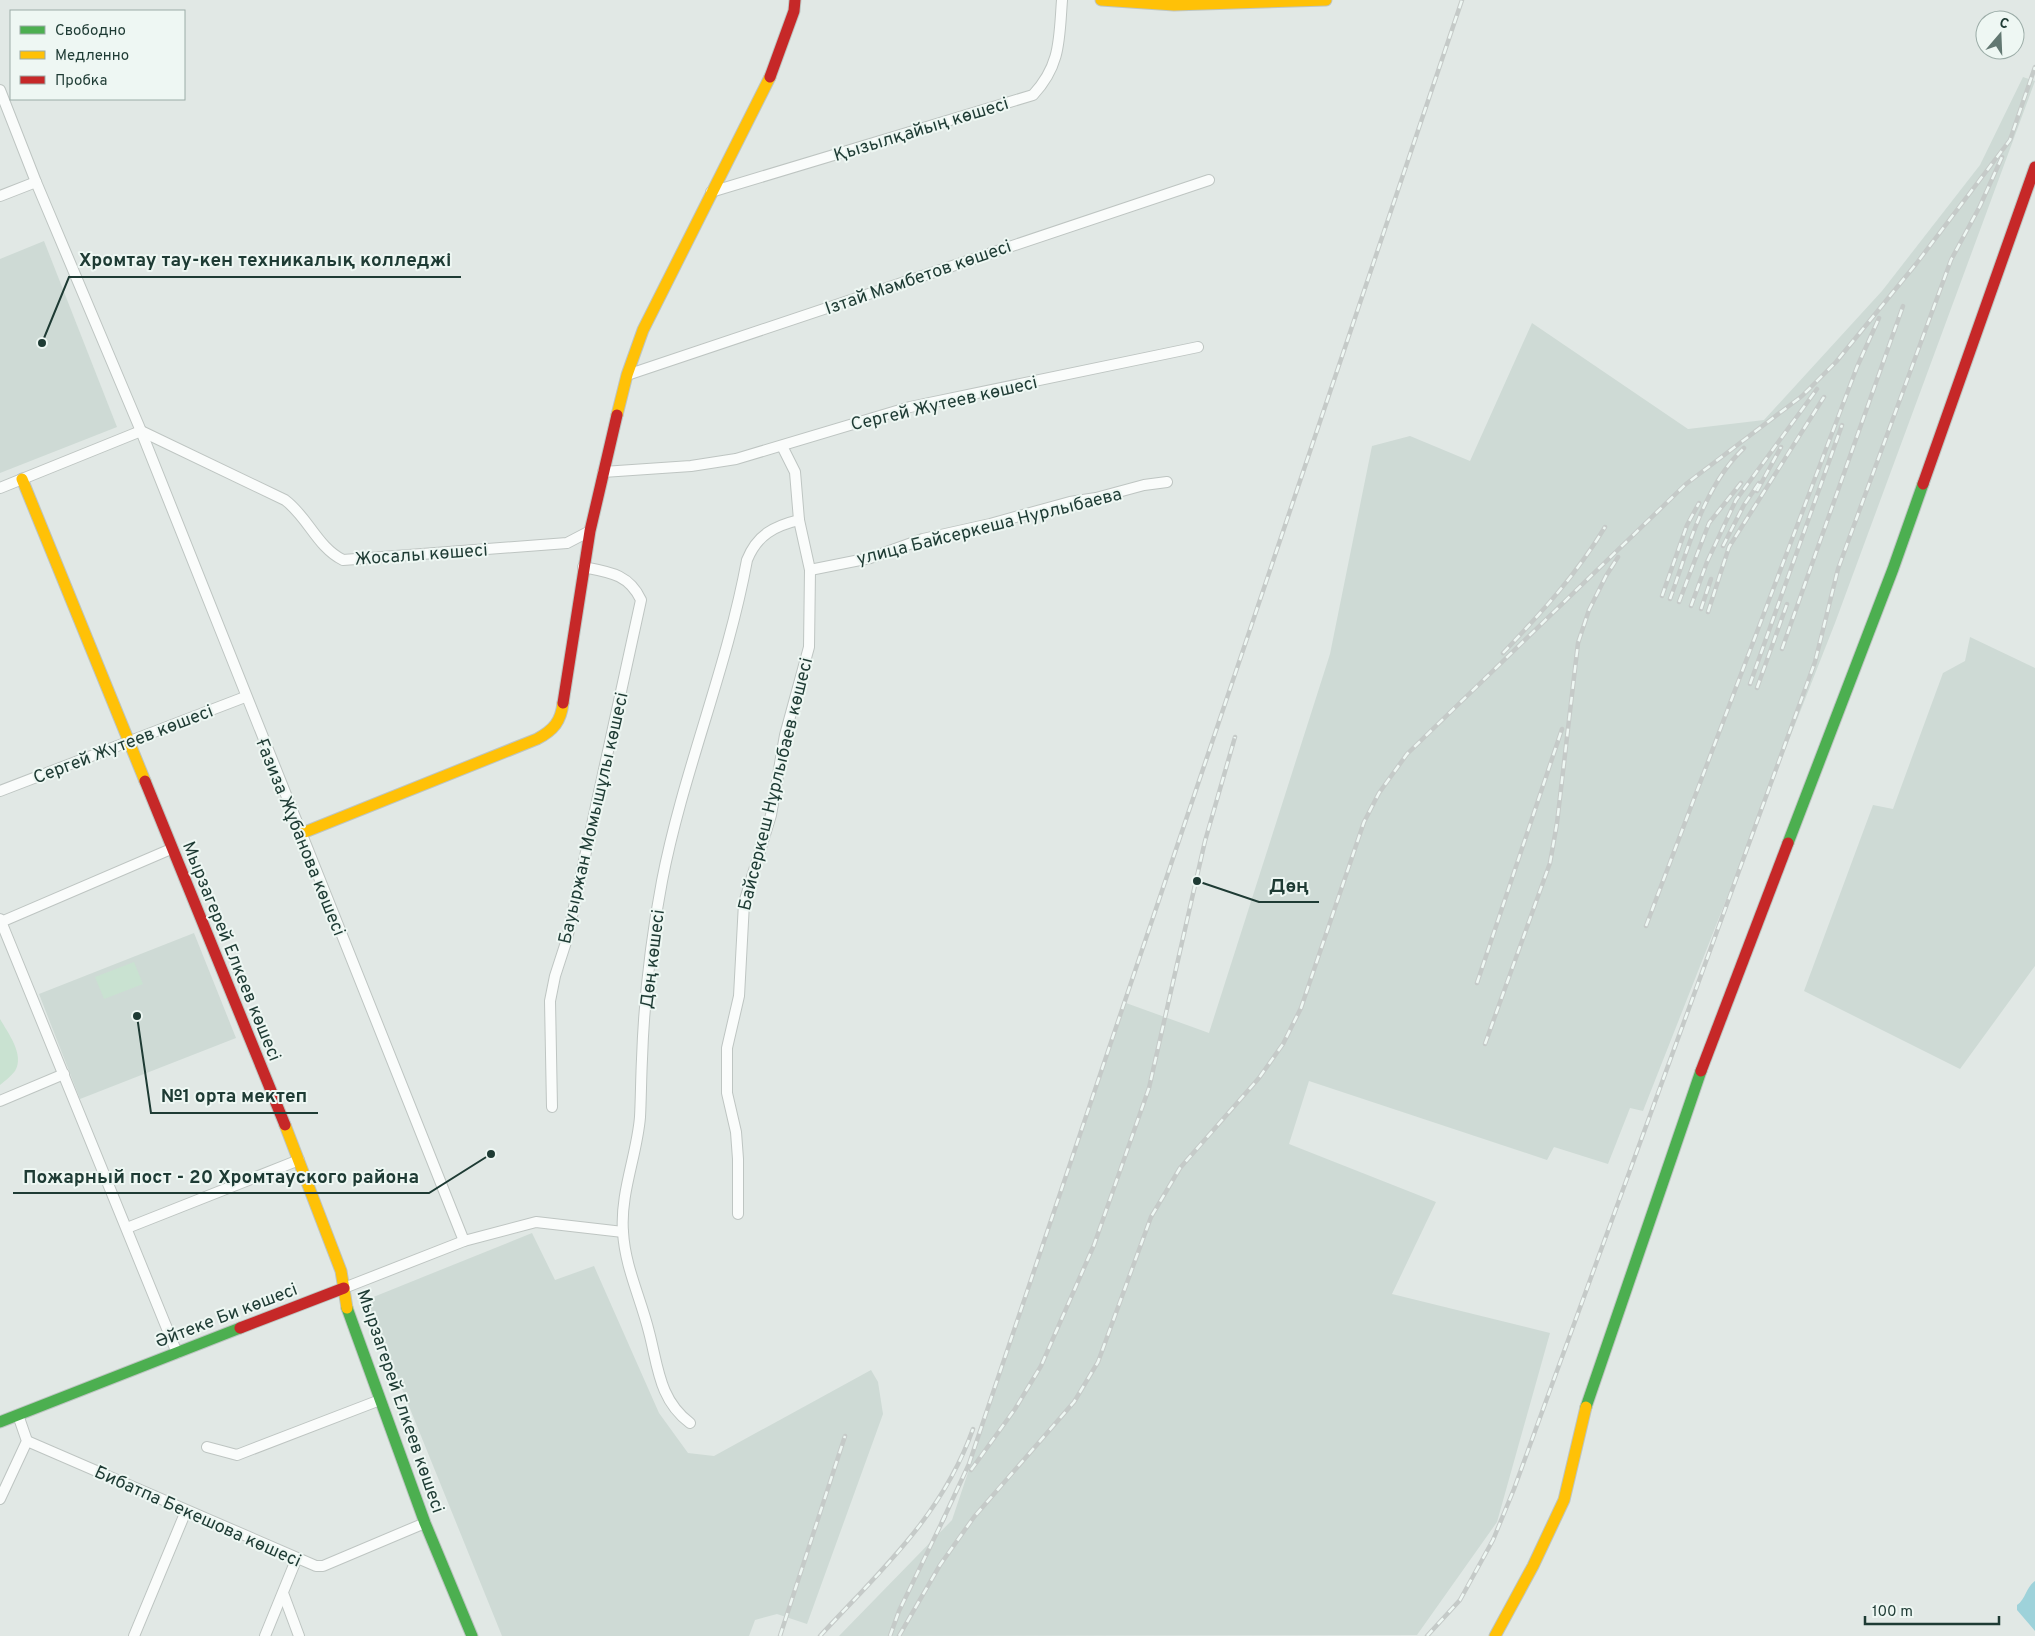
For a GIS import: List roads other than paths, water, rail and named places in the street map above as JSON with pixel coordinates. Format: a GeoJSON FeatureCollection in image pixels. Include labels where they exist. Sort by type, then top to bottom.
{"type":"FeatureCollection","features":[{"type":"Feature","properties":{"kind":"street"},"geometry":{"type":"LineString","coordinates":[[300,834],[550,732],[561,718],[583,567],[603,472],[627,375],[647,322],[767,85],[794,11],[795,0]]}},
{"type":"Feature","properties":{"kind":"street","name":"Қызылқайың көшесі"},"geometry":{"type":"LineString","coordinates":[[712,192],[1033,95],[1052,70],[1056,58],[1062,0]]}},
{"type":"Feature","properties":{"kind":"street"},"geometry":{"type":"LineString","coordinates":[[1101,0],[1174,5],[1326,0]]}},
{"type":"Feature","properties":{"kind":"street","name":"Ғазиза Жұбанова көшесі"},"geometry":{"type":"LineString","coordinates":[[0,90],[36,182],[141,431],[245,697],[464,1241]]}},
{"type":"Feature","properties":{"kind":"street"},"geometry":{"type":"LineString","coordinates":[[1495,1636],[1537,1558],[1564,1500],[1588,1397],[1701,1070],[1893,569],[2035,167]]}},
{"type":"Feature","properties":{"kind":"street","name":"Ізтай Мәмбетов көшесі"},"geometry":{"type":"LineString","coordinates":[[627,375],[1209,180]]}},
{"type":"Feature","properties":{"kind":"street"},"geometry":{"type":"LineString","coordinates":[[0,196],[36,182]]}},
{"type":"Feature","properties":{"kind":"street","name":"Сергей Жутеев көшесі"},"geometry":{"type":"LineString","coordinates":[[603,472],[691,466],[736,460],[910,407],[1198,347]]}},
{"type":"Feature","properties":{"kind":"street"},"geometry":{"type":"LineString","coordinates":[[0,488],[141,431]]}},
{"type":"Feature","properties":{"kind":"street","name":"Жосалы көшесі"},"geometry":{"type":"LineString","coordinates":[[141,431],[285,500],[301,514],[327,550],[343,560],[567,543],[590,531]]}},
{"type":"Feature","properties":{"kind":"street","name":"Байсеркеш Нұрлыбаев көшесі"},"geometry":{"type":"LineString","coordinates":[[738,1214],[738,1159],[736,1132],[728,1093],[727,1048],[739,996],[744,903],[771,815],[784,735],[809,647],[810,570],[800,520],[796,472],[782,446]]}},
{"type":"Feature","properties":{"kind":"street","name":"Мырзагерей Елкеев көшесі"},"geometry":{"type":"LineString","coordinates":[[22,480],[299,1160],[341,1271],[345,1303],[380,1400],[425,1523],[472,1636]]}},
{"type":"Feature","properties":{"kind":"street","name":"улица Байсеркеша Нурлыбаева"},"geometry":{"type":"LineString","coordinates":[[810,570],[870,558],[923,539],[990,524],[1060,504],[1167,482]]}},
{"type":"Feature","properties":{"kind":"street","name":"Дөң көшесі"},"geometry":{"type":"LineString","coordinates":[[690,1423],[679,1416],[666,1399],[623,1232],[625,1199],[640,1119],[642,1048],[651,951],[662,881],[674,829],[719,677],[751,550],[766,532],[800,520]]}},
{"type":"Feature","properties":{"kind":"street","name":"Бауыржан Момышұлы көшесі"},"geometry":{"type":"LineString","coordinates":[[552,1107],[552,988],[568,939],[641,600],[635,587],[623,578],[583,567]]}},
{"type":"Feature","properties":{"kind":"street","name":"Сергей Жутеев көшесі"},"geometry":{"type":"LineString","coordinates":[[0,791],[245,697]]}},
{"type":"Feature","properties":{"kind":"street"},"geometry":{"type":"LineString","coordinates":[[171,849],[1,921],[177,1353]]}},
{"type":"Feature","properties":{"kind":"street"},"geometry":{"type":"LineString","coordinates":[[0,1101],[64,1074]]}},
{"type":"Feature","properties":{"kind":"street"},"geometry":{"type":"LineString","coordinates":[[127,1228],[299,1160]]}},
{"type":"Feature","properties":{"kind":"street","name":"Әйтеке Би көшесі"},"geometry":{"type":"LineString","coordinates":[[0,1422],[464,1241],[536,1222],[623,1232]]}},
{"type":"Feature","properties":{"kind":"street"},"geometry":{"type":"LineString","coordinates":[[207,1447],[237,1455],[380,1400]]}},
{"type":"Feature","properties":{"kind":"street"},"geometry":{"type":"LineString","coordinates":[[0,1499],[27,1441],[18,1415]]}},
{"type":"Feature","properties":{"kind":"street","name":"Бибатпа Бекешова көшесі"},"geometry":{"type":"LineString","coordinates":[[27,1441],[296,1560],[316,1566],[323,1566],[425,1523]]}},
{"type":"Feature","properties":{"kind":"street"},"geometry":{"type":"LineString","coordinates":[[134,1636],[186,1511]]}},
{"type":"Feature","properties":{"kind":"street"},"geometry":{"type":"LineString","coordinates":[[265,1636],[296,1560]]}},
{"type":"Feature","properties":{"kind":"street"},"geometry":{"type":"LineString","coordinates":[[283,1593],[299,1636]]}},
{"type":"Feature","properties":{"kind":"water"},"geometry":{"type":"Polygon","coordinates":[[[2035,1581],[2035,1631],[2017,1610],[2017,1605],[2035,1581]]]}},
{"type":"Feature","properties":{"kind":"railway"},"geometry":{"type":"LineString","coordinates":[[942,1522],[969,1464],[1462,0]]}},
{"type":"Feature","properties":{"kind":"railway"},"geometry":{"type":"LineString","coordinates":[[899,1636],[940,1565],[974,1517],[1074,1402],[1098,1362],[1151,1217],[1180,1168],[1259,1078],[1283,1044],[1301,1008],[1364,822],[1379,793],[1407,754],[1686,484],[1802,396],[1836,362],[1916,264],[2010,140],[2035,67]]}},
{"type":"Feature","properties":{"kind":"railway"},"geometry":{"type":"LineString","coordinates":[[1427,1636],[1460,1600],[1493,1540],[1514,1489],[1815,662],[1838,569],[1951,260],[1980,206],[2002,157]]}},
{"type":"Feature","properties":{"kind":"railway"},"geometry":{"type":"LineString","coordinates":[[1782,649],[1903,306]]}},
{"type":"Feature","properties":{"kind":"railway"},"geometry":{"type":"LineString","coordinates":[[1646,926],[1857,367],[1879,318]]}},
{"type":"Feature","properties":{"kind":"railway"},"geometry":{"type":"LineString","coordinates":[[1691,606],[1707,562],[1736,500],[1817,389]]}},
{"type":"Feature","properties":{"kind":"railway"},"geometry":{"type":"LineString","coordinates":[[1708,612],[1729,547],[1824,397]]}},
{"type":"Feature","properties":{"kind":"railway"},"geometry":{"type":"LineString","coordinates":[[1750,684],[1842,425]]}},
{"type":"Feature","properties":{"kind":"railway"},"geometry":{"type":"LineString","coordinates":[[1757,491],[1781,447]]}},
{"type":"Feature","properties":{"kind":"railway"},"geometry":{"type":"LineString","coordinates":[[1670,599],[1691,539],[1708,499],[1718,481],[1744,448]]}},
{"type":"Feature","properties":{"kind":"railway"},"geometry":{"type":"LineString","coordinates":[[1679,602],[1709,523],[1741,483]]}},
{"type":"Feature","properties":{"kind":"railway"},"geometry":{"type":"LineString","coordinates":[[1723,546],[1744,505],[1759,483]]}},
{"type":"Feature","properties":{"kind":"railway"},"geometry":{"type":"LineString","coordinates":[[1662,596],[1687,525],[1699,503]]}},
{"type":"Feature","properties":{"kind":"railway"},"geometry":{"type":"LineString","coordinates":[[1503,653],[1558,593],[1605,527]]}},
{"type":"Feature","properties":{"kind":"railway"},"geometry":{"type":"LineString","coordinates":[[1485,1044],[1550,863],[1557,823],[1578,643],[1589,610],[1618,557]]}},
{"type":"Feature","properties":{"kind":"railway"},"geometry":{"type":"LineString","coordinates":[[1701,609],[1711,579]]}},
{"type":"Feature","properties":{"kind":"railway"},"geometry":{"type":"LineString","coordinates":[[1757,688],[1787,604]]}},
{"type":"Feature","properties":{"kind":"railway"},"geometry":{"type":"LineString","coordinates":[[1477,983],[1562,729]]}},
{"type":"Feature","properties":{"kind":"railway"},"geometry":{"type":"LineString","coordinates":[[971,1470],[1015,1409],[1041,1366],[1094,1245],[1149,1088],[1205,841],[1235,737]]}},
{"type":"Feature","properties":{"kind":"railway"},"geometry":{"type":"LineString","coordinates":[[820,1636],[887,1564],[927,1515],[945,1489],[973,1429]]}},
{"type":"Feature","properties":{"kind":"railway"},"geometry":{"type":"LineString","coordinates":[[780,1636],[845,1436]]}},
{"type":"Feature","properties":{"kind":"railway"},"geometry":{"type":"LineString","coordinates":[[890,1636],[899,1611],[945,1516]]}},
{"type":"Feature","properties":{"kind":"place","name":"Хромтау тау-кен техникалық колледжі"},"geometry":{"type":"Point","coordinates":[42,343]}},
{"type":"Feature","properties":{"kind":"place","name":"Дөң"},"geometry":{"type":"Point","coordinates":[1197,881]}},
{"type":"Feature","properties":{"kind":"place","name":"№1 орта мектеп"},"geometry":{"type":"Point","coordinates":[137,1016]}},
{"type":"Feature","properties":{"kind":"place","name":"Пожарный пост - 20 Хромтауского района"},"geometry":{"type":"Point","coordinates":[491,1154]}}]}
